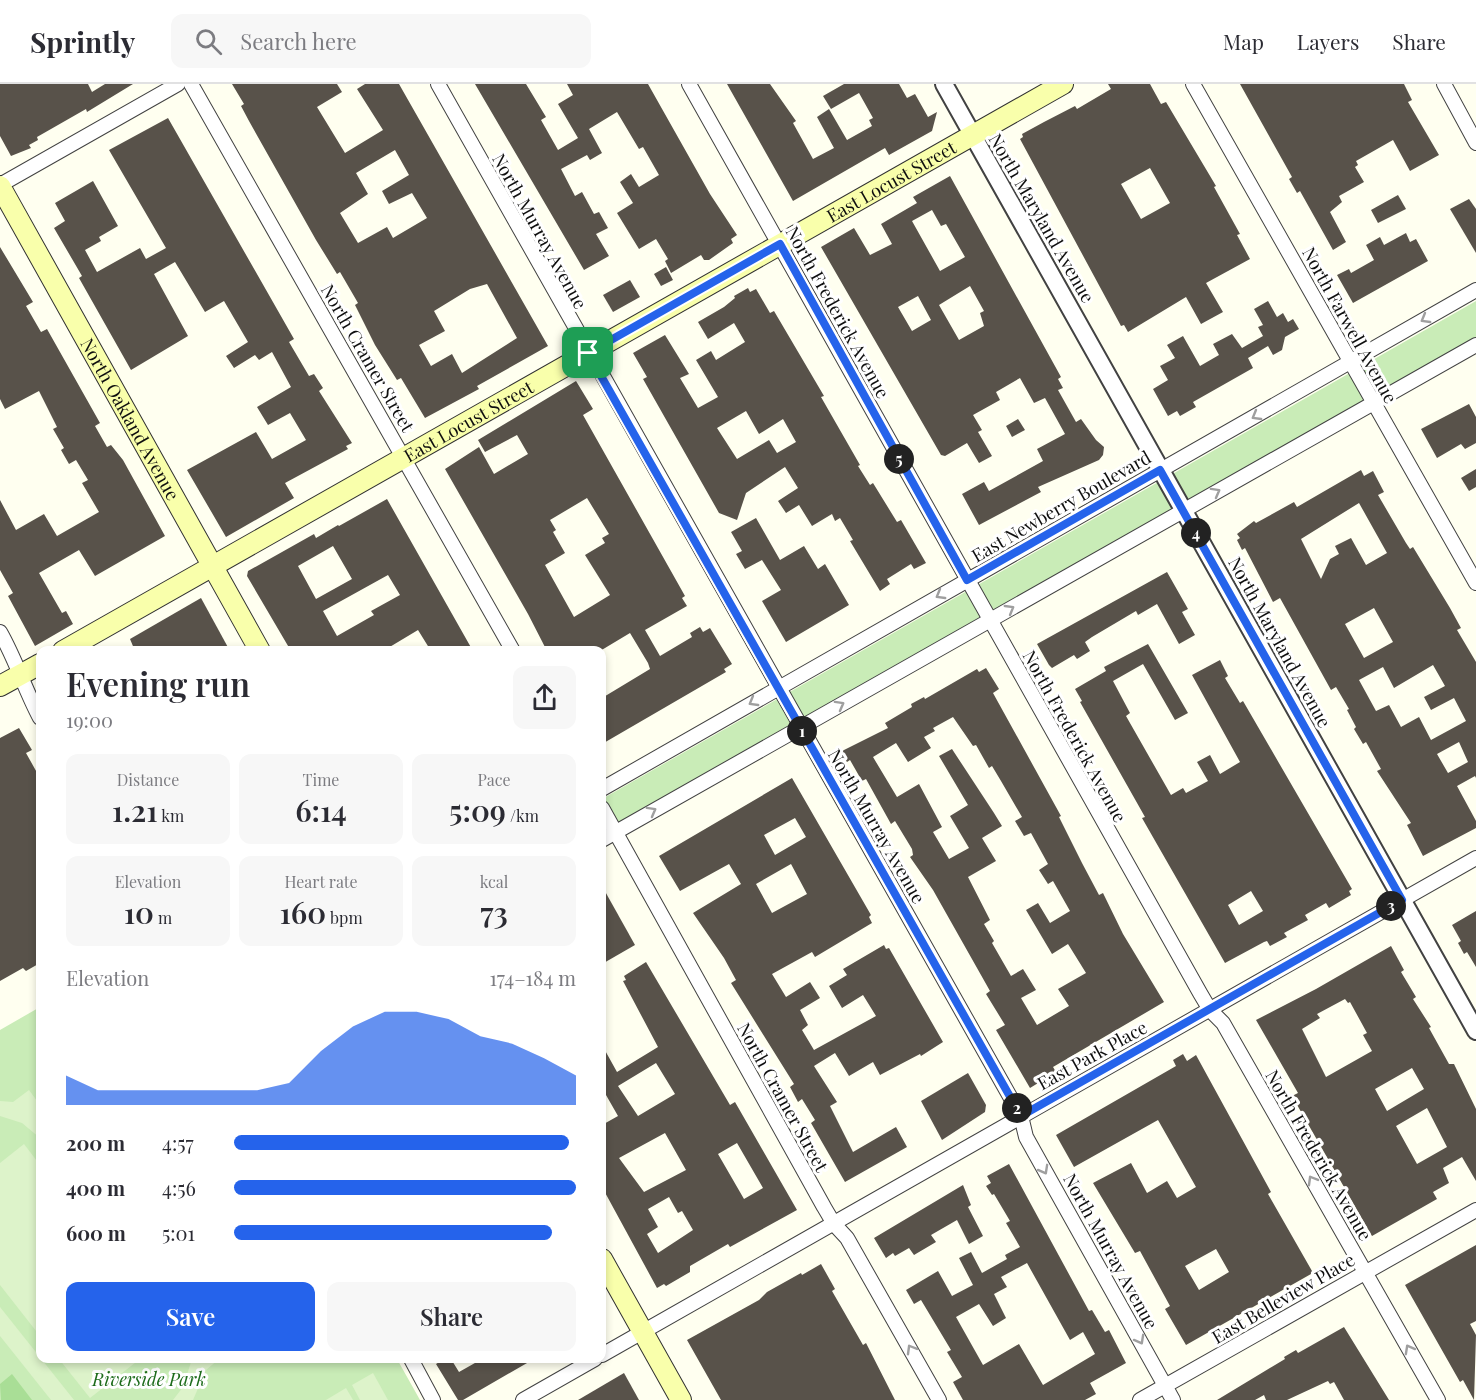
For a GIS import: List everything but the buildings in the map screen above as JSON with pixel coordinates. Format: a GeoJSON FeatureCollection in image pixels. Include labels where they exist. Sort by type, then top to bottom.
{"type":"FeatureCollection","features":[{"type":"Feature","properties":{"kind":"main road","name":"East Locust Street"},"geometry":{"type":"LineString","coordinates":[[72,646],[1063,84]]}},
{"type":"Feature","properties":{"kind":"main road","name":"North Oakland Avenue"},"geometry":{"type":"LineString","coordinates":[[0,186],[257,646]]}},
{"type":"Feature","properties":{"kind":"main road"},"geometry":{"type":"LineString","coordinates":[[0,686],[36,666]]}},
{"type":"Feature","properties":{"kind":"main road"},"geometry":{"type":"LineString","coordinates":[[606,1266],[681,1400]]}},
{"type":"Feature","properties":{"kind":"street"},"geometry":{"type":"LineString","coordinates":[[0,186],[178,84]]}},
{"type":"Feature","properties":{"kind":"street","name":"North Cramer Street"},"geometry":{"type":"LineString","coordinates":[[191,84],[510,646]]}},
{"type":"Feature","properties":{"kind":"street","name":"North Murray Avenue"},"geometry":{"type":"LineString","coordinates":[[438,84],[777,688],[1021,1116],[1026,1137],[1173,1400]]}},
{"type":"Feature","properties":{"kind":"street","name":"North Frederick Avenue"},"geometry":{"type":"LineString","coordinates":[[689,84],[989,621],[1210,1010],[1223,1023],[1438,1400]]}},
{"type":"Feature","properties":{"kind":"street","name":"North Maryland Avenue"},"geometry":{"type":"LineString","coordinates":[[944,84],[1476,1031]]}},
{"type":"Feature","properties":{"kind":"street","name":"North Farwell Avenue"},"geometry":{"type":"LineString","coordinates":[[1193,84],[1476,584]]}},
{"type":"Feature","properties":{"kind":"street"},"geometry":{"type":"LineString","coordinates":[[1443,84],[1476,143]]}},
{"type":"Feature","properties":{"kind":"street","name":"East Newberry Boulevard"},"geometry":{"type":"LineString","coordinates":[[606,787],[1476,290]]}},
{"type":"Feature","properties":{"kind":"street"},"geometry":{"type":"LineString","coordinates":[[606,838],[1476,345]]}},
{"type":"Feature","properties":{"kind":"street"},"geometry":{"type":"LineString","coordinates":[[0,632],[36,709]]}},
{"type":"Feature","properties":{"kind":"street","name":"North Cramer Street"},"geometry":{"type":"LineString","coordinates":[[606,815],[834,1224],[847,1238],[939,1400]]}},
{"type":"Feature","properties":{"kind":"street","name":"East Park Place"},"geometry":{"type":"LineString","coordinates":[[606,1353],[1476,858]]}},
{"type":"Feature","properties":{"kind":"street","name":"East Belleview Place"},"geometry":{"type":"LineString","coordinates":[[1140,1400],[1476,1210]]}},
{"type":"Feature","properties":{"kind":"street"},"geometry":{"type":"LineString","coordinates":[[413,1363],[433,1400]]}},
{"type":"Feature","properties":{"kind":"street"},"geometry":{"type":"LineString","coordinates":[[523,1400],[587,1363]]}},
{"type":"Feature","properties":{"kind":"green space"},"geometry":{"type":"Polygon","coordinates":[[[1476,301],[1476,337],[606,831],[606,797],[1476,301]]]}},
{"type":"Feature","properties":{"kind":"green space","name":"Riverside Park"},"geometry":{"type":"Polygon","coordinates":[[[36,1009],[36,1363],[399,1363],[420,1400],[0,1400],[0,1030],[36,1009]]]}},
{"type":"Feature","properties":{"kind":"green space"},"geometry":{"type":"Polygon","coordinates":[[[29,1090],[36,1100],[36,1135],[22,1123],[0,1116],[0,1101],[13,1102],[29,1090]]]}},
{"type":"Feature","properties":{"kind":"green space"},"geometry":{"type":"Polygon","coordinates":[[[24,1144],[36,1160],[36,1331],[0,1285],[0,1163],[24,1144]]]}},
{"type":"Feature","properties":{"kind":"green space"},"geometry":{"type":"Polygon","coordinates":[[[0,1307],[36,1352],[36,1363],[45,1363],[74,1400],[51,1400],[0,1336],[0,1307]]]}},
{"type":"Feature","properties":{"kind":"green space"},"geometry":{"type":"Polygon","coordinates":[[[62,1363],[135,1363],[90,1398],[62,1363]]]}},
{"type":"Feature","properties":{"kind":"green space"},"geometry":{"type":"Polygon","coordinates":[[[191,1363],[214,1363],[206,1370],[193,1400],[173,1400],[183,1387],[191,1363]]]}},
{"type":"Feature","properties":{"kind":"green space"},"geometry":{"type":"Polygon","coordinates":[[[373,1373],[388,1400],[360,1400],[352,1385],[373,1373]]]}},
{"type":"Feature","properties":{"kind":"green space"},"geometry":{"type":"Polygon","coordinates":[[[12,1374],[32,1400],[1,1400],[0,1384],[12,1374]]]}},
{"type":"Feature","properties":{"kind":"green space"},"geometry":{"type":"Polygon","coordinates":[[[346,1388],[353,1400],[326,1400],[346,1388]]]}},
{"type":"Feature","properties":{"kind":"route"},"geometry":{"type":"LineString","coordinates":[[780,244],[967,580],[1160,470],[1402,900],[1021,1116],[588,353],[780,244]]}}]}
